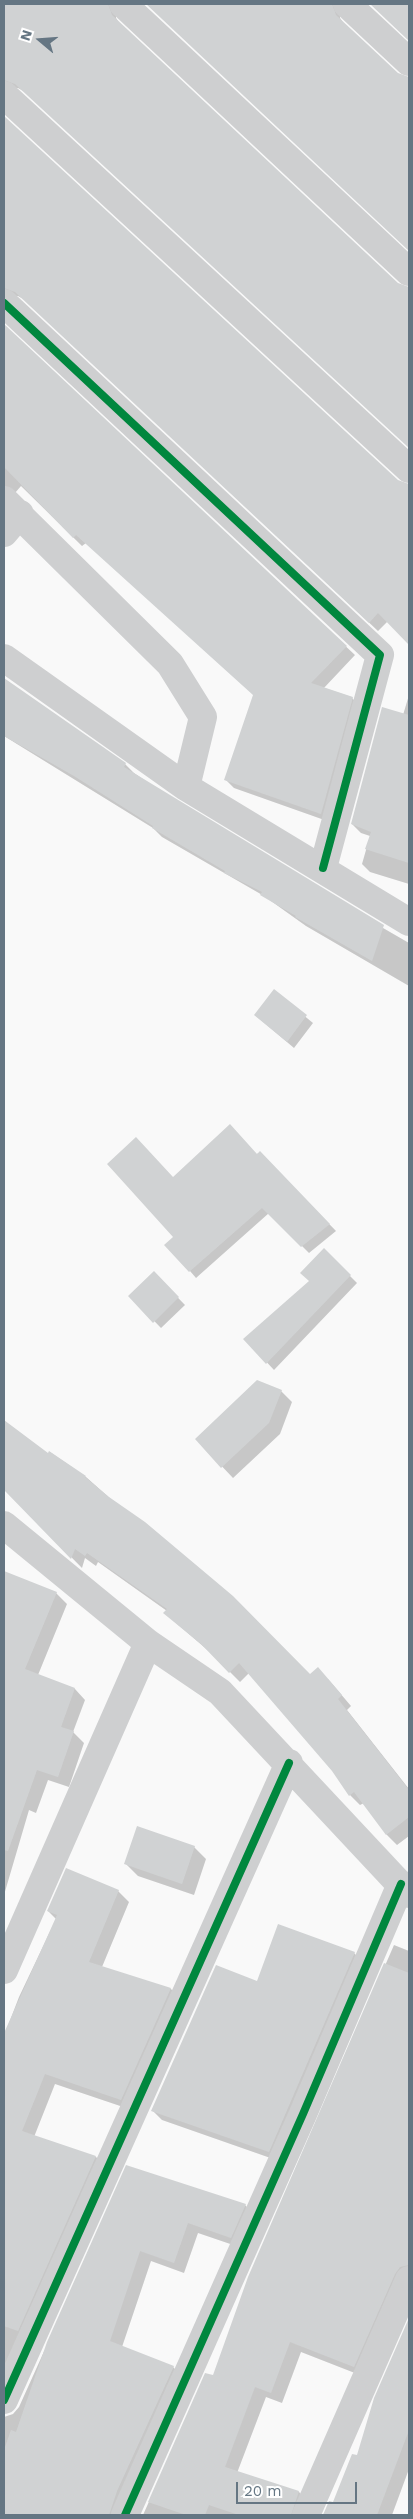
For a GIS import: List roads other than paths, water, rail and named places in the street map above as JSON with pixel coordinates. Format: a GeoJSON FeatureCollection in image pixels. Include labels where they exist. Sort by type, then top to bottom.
{"type":"FeatureCollection","features":[{"type":"Feature","properties":{"kind":"street"},"geometry":{"type":"LineString","coordinates":[[123,4],[409,272]]}},
{"type":"Feature","properties":{"kind":"street"},"geometry":{"type":"LineString","coordinates":[[347,4],[409,62]]}},
{"type":"Feature","properties":{"kind":"street"},"geometry":{"type":"LineString","coordinates":[[4,95],[409,469]]}},
{"type":"Feature","properties":{"kind":"street"},"geometry":{"type":"LineString","coordinates":[[4,303],[380,655],[323,868]]}},
{"type":"Feature","properties":{"kind":"street"},"geometry":{"type":"LineString","coordinates":[[9,515],[170,664],[203,717],[186,787]]}},
{"type":"Feature","properties":{"kind":"street"},"geometry":{"type":"LineString","coordinates":[[4,658],[186,787],[323,868],[409,922]]}},
{"type":"Feature","properties":{"kind":"street"},"geometry":{"type":"LineString","coordinates":[[6,1533],[148,1643],[220,1692],[289,1763],[405,1889],[125,2515]]}},
{"type":"Feature","properties":{"kind":"street"},"geometry":{"type":"LineString","coordinates":[[4,1970],[148,1643]]}},
{"type":"Feature","properties":{"kind":"street"},"geometry":{"type":"LineString","coordinates":[[4,2400],[289,1763]]}},
{"type":"Feature","properties":{"kind":"street"},"geometry":{"type":"LineString","coordinates":[[306,2515],[409,2280]]}}]}
